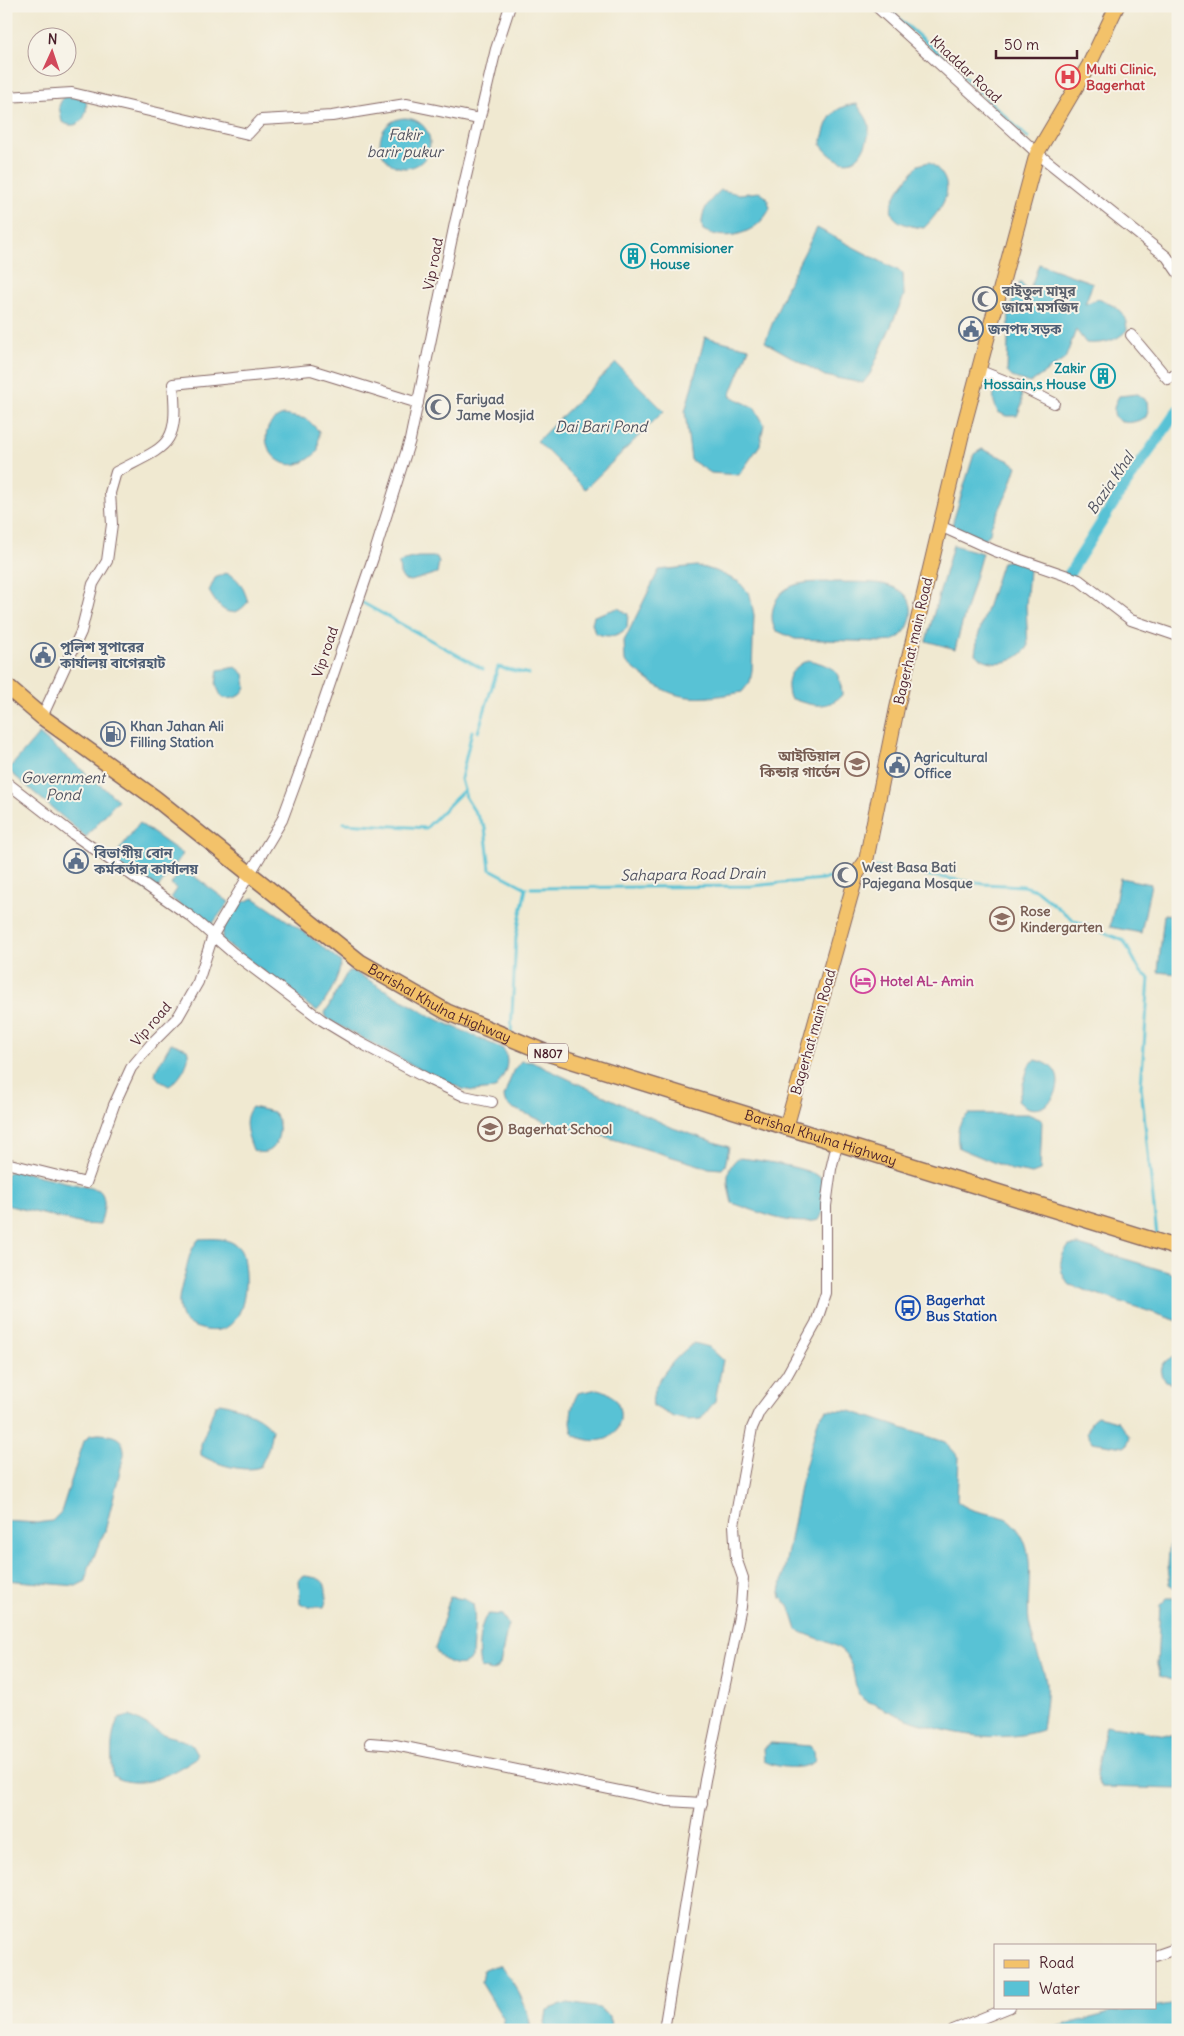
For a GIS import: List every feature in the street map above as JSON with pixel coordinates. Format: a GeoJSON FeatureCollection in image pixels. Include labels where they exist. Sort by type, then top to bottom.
{"type":"FeatureCollection","features":[{"type":"Feature","properties":{"kind":"highway","name":"Barishal Khulna Highway"},"geometry":{"type":"LineString","coordinates":[[6,686],[42,717],[155,798],[360,962],[447,1012],[547,1053],[1178,1248]]}},
{"type":"Feature","properties":{"kind":"main road","name":"Bagerhat main Road"},"geometry":{"type":"LineString","coordinates":[[786,1128],[857,873],[866,861],[897,708],[940,526],[978,370],[1037,153],[1089,64],[1117,6]]}},
{"type":"Feature","properties":{"kind":"street","name":"Vip road"},"geometry":{"type":"LineString","coordinates":[[6,1163],[86,1183],[114,1105],[131,1068],[178,1017],[198,982],[213,935],[282,820],[373,558],[410,440],[455,223],[496,48],[510,6]]}},
{"type":"Feature","properties":{"kind":"street","name":"Khaddar Road"},"geometry":{"type":"LineString","coordinates":[[876,6],[1037,153],[1167,257],[1178,273]]}},
{"type":"Feature","properties":{"kind":"street"},"geometry":{"type":"LineString","coordinates":[[6,97],[72,93],[248,134],[261,120],[332,116],[406,104],[479,119]]}},
{"type":"Feature","properties":{"kind":"street"},"geometry":{"type":"LineString","coordinates":[[1131,335],[1168,379],[1178,372]]}},
{"type":"Feature","properties":{"kind":"street"},"geometry":{"type":"LineString","coordinates":[[42,717],[81,632],[93,584],[108,561],[112,531],[110,493],[116,472],[159,450],[170,440],[174,423],[174,384],[311,370],[418,403]]}},
{"type":"Feature","properties":{"kind":"street"},"geometry":{"type":"LineString","coordinates":[[978,370],[1026,389],[1054,403]]}},
{"type":"Feature","properties":{"kind":"street"},"geometry":{"type":"LineString","coordinates":[[940,526],[995,551],[1079,580],[1131,620],[1178,636]]}},
{"type":"Feature","properties":{"kind":"street"},"geometry":{"type":"LineString","coordinates":[[6,782],[73,834],[163,896],[292,998],[354,1040],[464,1096],[492,1102]]}},
{"type":"Feature","properties":{"kind":"street"},"geometry":{"type":"LineString","coordinates":[[664,2030],[702,1803],[741,1606],[743,1578],[736,1558],[734,1525],[752,1428],[759,1412],[787,1375],[816,1323],[826,1293],[826,1206],[831,1169],[837,1144]]}},
{"type":"Feature","properties":{"kind":"street"},"geometry":{"type":"LineString","coordinates":[[370,1743],[395,1745],[668,1801],[702,1803]]}},
{"type":"Feature","properties":{"kind":"street"},"geometry":{"type":"LineString","coordinates":[[1156,1956],[1178,1948]]}},
{"type":"Feature","properties":{"kind":"street"},"geometry":{"type":"LineString","coordinates":[[953,2030],[1008,2008]]}},
{"type":"Feature","properties":{"kind":"water"},"geometry":{"type":"Polygon","coordinates":[[[65,93],[86,100],[86,112],[82,121],[78,124],[68,125],[62,122],[59,106],[65,93]]]}},
{"type":"Feature","properties":{"kind":"water"},"geometry":{"type":"Polygon","coordinates":[[[857,104],[868,122],[868,137],[860,155],[854,160],[843,162],[832,156],[821,145],[827,122],[835,112],[848,105],[857,104]]]}},
{"type":"Feature","properties":{"kind":"water","name":"Fakir barir pukur"},"geometry":{"type":"Polygon","coordinates":[[[400,118],[410,118],[423,125],[430,138],[430,148],[423,161],[410,168],[400,168],[391,164],[384,157],[380,148],[380,138],[384,129],[391,122],[400,118]]]}},
{"type":"Feature","properties":{"kind":"water"},"geometry":{"type":"Polygon","coordinates":[[[929,162],[939,170],[944,178],[947,186],[946,195],[932,220],[924,228],[907,225],[896,219],[892,212],[892,204],[902,185],[918,165],[929,162]]]}},
{"type":"Feature","properties":{"kind":"water"},"geometry":{"type":"Polygon","coordinates":[[[721,190],[739,194],[760,192],[767,198],[770,208],[765,217],[750,229],[732,235],[712,234],[703,230],[702,219],[709,203],[721,190]]]}},
{"type":"Feature","properties":{"kind":"water"},"geometry":{"type":"Polygon","coordinates":[[[817,228],[903,273],[904,296],[870,374],[863,383],[825,376],[765,342],[787,286],[817,228]]]}},
{"type":"Feature","properties":{"kind":"water"},"geometry":{"type":"Polygon","coordinates":[[[1039,264],[1093,283],[1085,304],[1098,299],[1114,307],[1122,313],[1127,330],[1113,340],[1086,343],[1076,330],[1065,359],[1030,383],[1012,377],[1007,372],[1009,310],[1020,282],[1029,292],[1039,264]]]}},
{"type":"Feature","properties":{"kind":"water"},"geometry":{"type":"Polygon","coordinates":[[[705,337],[749,348],[730,396],[755,408],[764,424],[760,445],[739,475],[711,473],[691,460],[685,412],[705,337]]]}},
{"type":"Feature","properties":{"kind":"water","name":"Dai Bari Pond"},"geometry":{"type":"Polygon","coordinates":[[[616,363],[664,411],[585,489],[537,441],[616,363]]]}},
{"type":"Feature","properties":{"kind":"water"},"geometry":{"type":"Polygon","coordinates":[[[1001,385],[1009,386],[1021,393],[1022,404],[1017,416],[1006,416],[998,412],[994,394],[995,390],[1001,385]]]}},
{"type":"Feature","properties":{"kind":"water"},"geometry":{"type":"Polygon","coordinates":[[[1138,394],[1147,401],[1148,411],[1146,417],[1138,421],[1124,422],[1115,417],[1115,405],[1119,396],[1138,394]]]}},
{"type":"Feature","properties":{"kind":"water"},"geometry":{"type":"Polygon","coordinates":[[[283,415],[307,419],[319,431],[318,451],[304,462],[291,465],[280,461],[272,454],[267,443],[267,432],[272,422],[283,415]]]}},
{"type":"Feature","properties":{"kind":"water"},"geometry":{"type":"Polygon","coordinates":[[[982,449],[1017,466],[1009,490],[991,526],[990,534],[983,540],[956,530],[952,525],[974,454],[982,449]]]}},
{"type":"Feature","properties":{"kind":"water"},"geometry":{"type":"Polygon","coordinates":[[[953,545],[982,553],[955,649],[926,641],[953,545]]]}},
{"type":"Feature","properties":{"kind":"water"},"geometry":{"type":"Polygon","coordinates":[[[418,557],[437,557],[439,562],[437,573],[411,581],[404,580],[400,574],[399,563],[418,557]]]}},
{"type":"Feature","properties":{"kind":"water"},"geometry":{"type":"Polygon","coordinates":[[[1016,559],[1026,564],[1029,570],[1026,606],[1028,647],[1023,653],[1010,660],[1003,662],[989,661],[975,654],[978,636],[1002,562],[1016,559]]]}},
{"type":"Feature","properties":{"kind":"water"},"geometry":{"type":"Polygon","coordinates":[[[697,566],[716,571],[739,582],[750,595],[754,615],[752,670],[750,682],[742,692],[706,697],[679,695],[666,691],[654,684],[625,661],[624,641],[659,570],[697,566]]]}},
{"type":"Feature","properties":{"kind":"water"},"geometry":{"type":"Polygon","coordinates":[[[225,573],[237,580],[243,588],[248,602],[237,611],[226,611],[217,604],[209,591],[215,578],[225,573]]]}},
{"type":"Feature","properties":{"kind":"water"},"geometry":{"type":"Polygon","coordinates":[[[811,582],[877,583],[899,590],[909,601],[911,608],[911,616],[906,630],[894,640],[883,642],[795,639],[775,630],[772,620],[773,610],[775,603],[786,589],[811,582]]]}},
{"type":"Feature","properties":{"kind":"water"},"geometry":{"type":"Polygon","coordinates":[[[618,608],[628,614],[627,628],[612,636],[595,633],[592,623],[594,616],[618,608]]]}},
{"type":"Feature","properties":{"kind":"water"},"geometry":{"type":"Polygon","coordinates":[[[808,660],[823,664],[837,674],[842,695],[836,700],[824,705],[817,705],[790,698],[788,685],[790,675],[797,667],[808,660]]]}},
{"type":"Feature","properties":{"kind":"water"},"geometry":{"type":"Polygon","coordinates":[[[236,667],[244,674],[246,687],[236,697],[230,699],[222,698],[216,685],[218,670],[236,667]]]}},
{"type":"Feature","properties":{"kind":"water","name":"Government Pond"},"geometry":{"type":"Polygon","coordinates":[[[39,734],[118,800],[86,837],[8,770],[39,734]]]}},
{"type":"Feature","properties":{"kind":"water"},"geometry":{"type":"Polygon","coordinates":[[[139,823],[183,854],[153,895],[109,864],[139,823]]]}},
{"type":"Feature","properties":{"kind":"water"},"geometry":{"type":"Polygon","coordinates":[[[183,868],[229,902],[210,927],[171,898],[177,889],[171,884],[183,868]]]}},
{"type":"Feature","properties":{"kind":"water"},"geometry":{"type":"Polygon","coordinates":[[[1120,878],[1151,884],[1141,933],[1110,927],[1120,878]]]}},
{"type":"Feature","properties":{"kind":"water"},"geometry":{"type":"Polygon","coordinates":[[[254,898],[307,934],[341,962],[332,989],[316,1011],[222,940],[222,931],[238,904],[254,898]]]}},
{"type":"Feature","properties":{"kind":"water"},"geometry":{"type":"Polygon","coordinates":[[[1164,914],[1178,916],[1178,974],[1158,972],[1164,914]]]}},
{"type":"Feature","properties":{"kind":"water"},"geometry":{"type":"Polygon","coordinates":[[[348,971],[353,971],[430,1016],[503,1049],[507,1059],[506,1069],[495,1089],[473,1091],[436,1078],[327,1019],[325,1013],[348,971]]]}},
{"type":"Feature","properties":{"kind":"water"},"geometry":{"type":"Polygon","coordinates":[[[171,1043],[187,1049],[188,1059],[184,1070],[169,1086],[160,1081],[155,1075],[171,1043]]]}},
{"type":"Feature","properties":{"kind":"water"},"geometry":{"type":"Polygon","coordinates":[[[1035,1060],[1049,1065],[1056,1074],[1058,1084],[1055,1094],[1049,1103],[1040,1108],[1029,1108],[1018,1101],[1029,1065],[1035,1060]]]}},
{"type":"Feature","properties":{"kind":"water"},"geometry":{"type":"Polygon","coordinates":[[[521,1061],[532,1062],[673,1128],[729,1147],[725,1166],[722,1169],[709,1168],[603,1136],[552,1125],[510,1107],[505,1102],[504,1097],[513,1071],[521,1061]]]}},
{"type":"Feature","properties":{"kind":"water"},"geometry":{"type":"Polygon","coordinates":[[[252,1107],[273,1112],[277,1119],[279,1134],[273,1147],[267,1151],[253,1150],[249,1139],[246,1123],[252,1107]]]}},
{"type":"Feature","properties":{"kind":"water"},"geometry":{"type":"Polygon","coordinates":[[[969,1114],[1028,1114],[1042,1120],[1040,1171],[1032,1174],[1012,1170],[959,1148],[958,1129],[962,1120],[969,1114]]]}},
{"type":"Feature","properties":{"kind":"water"},"geometry":{"type":"Polygon","coordinates":[[[738,1158],[796,1168],[807,1171],[822,1179],[824,1186],[823,1212],[819,1220],[797,1222],[786,1220],[732,1203],[728,1185],[728,1173],[738,1158]]]}},
{"type":"Feature","properties":{"kind":"water"},"geometry":{"type":"Polygon","coordinates":[[[15,1170],[99,1190],[102,1193],[104,1202],[100,1225],[83,1224],[6,1205],[6,1174],[15,1170]]]}},
{"type":"Feature","properties":{"kind":"water"},"geometry":{"type":"Polygon","coordinates":[[[199,1239],[219,1239],[232,1242],[241,1250],[243,1257],[245,1284],[240,1310],[234,1321],[226,1328],[214,1331],[198,1328],[184,1320],[179,1304],[188,1260],[193,1247],[199,1239]]]}},
{"type":"Feature","properties":{"kind":"water"},"geometry":{"type":"Polygon","coordinates":[[[1079,1245],[1178,1275],[1178,1321],[1070,1285],[1062,1271],[1061,1261],[1069,1246],[1079,1245]]]}},
{"type":"Feature","properties":{"kind":"water"},"geometry":{"type":"Polygon","coordinates":[[[694,1343],[709,1347],[723,1360],[715,1401],[701,1419],[687,1420],[674,1417],[653,1406],[653,1398],[655,1389],[666,1371],[694,1343]]]}},
{"type":"Feature","properties":{"kind":"water"},"geometry":{"type":"Polygon","coordinates":[[[1178,1357],[1178,1384],[1166,1381],[1161,1375],[1165,1362],[1170,1358],[1178,1357]]]}},
{"type":"Feature","properties":{"kind":"water"},"geometry":{"type":"Polygon","coordinates":[[[598,1389],[608,1393],[615,1399],[619,1407],[619,1424],[615,1432],[610,1437],[598,1441],[574,1436],[571,1414],[578,1393],[598,1389]]]}},
{"type":"Feature","properties":{"kind":"water"},"geometry":{"type":"Polygon","coordinates":[[[1178,1399],[1178,1478],[1172,1476],[1171,1466],[1178,1399]]]}},
{"type":"Feature","properties":{"kind":"water"},"geometry":{"type":"Polygon","coordinates":[[[220,1403],[234,1406],[256,1416],[272,1430],[268,1450],[260,1467],[246,1469],[230,1467],[201,1455],[201,1444],[215,1406],[220,1403]]]}},
{"type":"Feature","properties":{"kind":"water"},"geometry":{"type":"Polygon","coordinates":[[[827,1410],[850,1411],[945,1442],[959,1457],[957,1501],[972,1510],[1007,1519],[1021,1534],[1029,1557],[1029,1622],[1046,1684],[1042,1730],[1022,1735],[1001,1737],[979,1736],[935,1728],[894,1714],[865,1700],[859,1695],[850,1661],[843,1651],[838,1647],[797,1630],[789,1605],[781,1598],[780,1592],[801,1482],[819,1417],[827,1410]]]}},
{"type":"Feature","properties":{"kind":"water"},"geometry":{"type":"Polygon","coordinates":[[[1097,1416],[1118,1421],[1130,1437],[1127,1445],[1124,1447],[1092,1442],[1087,1433],[1092,1420],[1097,1416]]]}},
{"type":"Feature","properties":{"kind":"water"},"geometry":{"type":"Polygon","coordinates":[[[99,1434],[118,1438],[123,1445],[124,1455],[105,1531],[88,1570],[86,1581],[76,1586],[6,1580],[6,1521],[37,1523],[52,1521],[61,1512],[84,1441],[90,1435],[99,1434]]]}},
{"type":"Feature","properties":{"kind":"water"},"geometry":{"type":"Polygon","coordinates":[[[1178,1489],[1178,1592],[1170,1584],[1168,1566],[1173,1495],[1178,1489]]]}},
{"type":"Feature","properties":{"kind":"water"},"geometry":{"type":"Polygon","coordinates":[[[305,1576],[323,1582],[326,1590],[324,1607],[309,1607],[300,1603],[299,1579],[305,1576]]]}},
{"type":"Feature","properties":{"kind":"water"},"geometry":{"type":"Polygon","coordinates":[[[450,1597],[464,1599],[473,1604],[472,1658],[462,1664],[446,1661],[435,1649],[450,1597]]]}},
{"type":"Feature","properties":{"kind":"water"},"geometry":{"type":"Polygon","coordinates":[[[1167,1598],[1178,1598],[1178,1682],[1160,1676],[1157,1665],[1160,1605],[1167,1598]]]}},
{"type":"Feature","properties":{"kind":"water"},"geometry":{"type":"Polygon","coordinates":[[[489,1614],[502,1615],[508,1624],[500,1665],[493,1671],[481,1668],[479,1663],[479,1639],[483,1623],[489,1614]]]}},
{"type":"Feature","properties":{"kind":"water"},"geometry":{"type":"Polygon","coordinates":[[[130,1716],[163,1734],[188,1742],[197,1755],[196,1758],[177,1770],[145,1782],[124,1780],[113,1776],[112,1747],[115,1726],[118,1719],[130,1716]]]}},
{"type":"Feature","properties":{"kind":"water"},"geometry":{"type":"Polygon","coordinates":[[[1106,1725],[1178,1737],[1178,1789],[1100,1787],[1096,1776],[1106,1725]]]}},
{"type":"Feature","properties":{"kind":"water"},"geometry":{"type":"Polygon","coordinates":[[[771,1743],[810,1746],[814,1751],[815,1761],[804,1766],[783,1767],[764,1761],[763,1748],[771,1743]]]}},
{"type":"Feature","properties":{"kind":"water"},"geometry":{"type":"Polygon","coordinates":[[[495,1966],[501,1966],[516,1988],[524,2004],[531,2030],[504,2030],[504,2020],[481,1982],[483,1971],[495,1966]]]}},
{"type":"Feature","properties":{"kind":"water"},"geometry":{"type":"Polygon","coordinates":[[[567,2003],[599,2008],[610,2016],[611,2030],[544,2030],[547,2010],[567,2003]]]}},
{"type":"Feature","properties":{"kind":"water"},"geometry":{"type":"Polygon","coordinates":[[[1178,2003],[1178,2030],[1045,2030],[1110,2013],[1156,2008],[1156,2006],[1178,2003]]]}},
{"type":"Feature","properties":{"kind":"waterway"},"geometry":{"type":"LineString","coordinates":[[889,10],[954,67],[1028,138]]}},
{"type":"Feature","properties":{"kind":"waterway","name":"Bazia Khal"},"geometry":{"type":"LineString","coordinates":[[1069,574],[1122,490],[1178,410]]}},
{"type":"Feature","properties":{"kind":"waterway","name":"Sahapara Road Drain"},"geometry":{"type":"LineString","coordinates":[[363,603],[483,669]]}},
{"type":"Feature","properties":{"kind":"waterway","name":"Sahapara Road Drain"},"geometry":{"type":"LineString","coordinates":[[478,732],[498,667],[529,674]]}},
{"type":"Feature","properties":{"kind":"waterway","name":"Sahapara Road Drain"},"geometry":{"type":"LineString","coordinates":[[464,790],[461,779],[472,731]]}},
{"type":"Feature","properties":{"kind":"waterway","name":"Sahapara Road Drain"},"geometry":{"type":"LineString","coordinates":[[344,823],[426,828],[464,790],[466,798],[485,828],[490,869],[526,888],[516,937],[511,1033]]}},
{"type":"Feature","properties":{"kind":"waterway"},"geometry":{"type":"LineString","coordinates":[[873,867],[984,884],[1023,886],[1036,890],[1073,920],[1124,941],[1140,971],[1149,978],[1141,1087],[1157,1236]]}},
{"type":"Feature","properties":{"kind":"waterway","name":"Sahapara Road Drain"},"geometry":{"type":"LineString","coordinates":[[531,888],[752,886],[852,876]]}},
{"type":"Feature","properties":{"kind":"place","name":"Multi Clinic, Bagerhat"},"geometry":{"type":"Point","coordinates":[1068,77]}},
{"type":"Feature","properties":{"kind":"place","name":"Commisioner House"},"geometry":{"type":"Point","coordinates":[633,256]}},
{"type":"Feature","properties":{"kind":"place","name":"বাইতুল মামুর জামে মসজিদ"},"geometry":{"type":"Point","coordinates":[985,299]}},
{"type":"Feature","properties":{"kind":"place","name":"জনপদ সড়ক"},"geometry":{"type":"Point","coordinates":[971,329]}},
{"type":"Feature","properties":{"kind":"place","name":"Zakir Hossain,s House"},"geometry":{"type":"Point","coordinates":[1103,376]}},
{"type":"Feature","properties":{"kind":"place","name":"Fariyad Jame Mosjid"},"geometry":{"type":"Point","coordinates":[438,407]}},
{"type":"Feature","properties":{"kind":"place","name":"পুলিশ সুপারের কার্যালয় বাগেরহাট"},"geometry":{"type":"Point","coordinates":[43,655]}},
{"type":"Feature","properties":{"kind":"place","name":"Khan Jahan Ali Filling Station"},"geometry":{"type":"Point","coordinates":[113,734]}},
{"type":"Feature","properties":{"kind":"place","name":"আইডিয়াল কিন্ডার গার্ডেন"},"geometry":{"type":"Point","coordinates":[857,764]}},
{"type":"Feature","properties":{"kind":"place","name":"Agricultural Office"},"geometry":{"type":"Point","coordinates":[897,765]}},
{"type":"Feature","properties":{"kind":"place","name":"বিভাগীয় বোন কর্মকর্তার কার্যালয়"},"geometry":{"type":"Point","coordinates":[76,861]}},
{"type":"Feature","properties":{"kind":"place","name":"West Basa Bati Pajegana Mosque"},"geometry":{"type":"Point","coordinates":[845,875]}},
{"type":"Feature","properties":{"kind":"place","name":"Rose Kindergarten"},"geometry":{"type":"Point","coordinates":[1002,919]}},
{"type":"Feature","properties":{"kind":"place","name":"Hotel AL- Amin"},"geometry":{"type":"Point","coordinates":[863,981]}},
{"type":"Feature","properties":{"kind":"place","name":"Bagerhat School"},"geometry":{"type":"Point","coordinates":[490,1129]}},
{"type":"Feature","properties":{"kind":"place","name":"Bagerhat Bus Station"},"geometry":{"type":"Point","coordinates":[908,1308]}}]}
